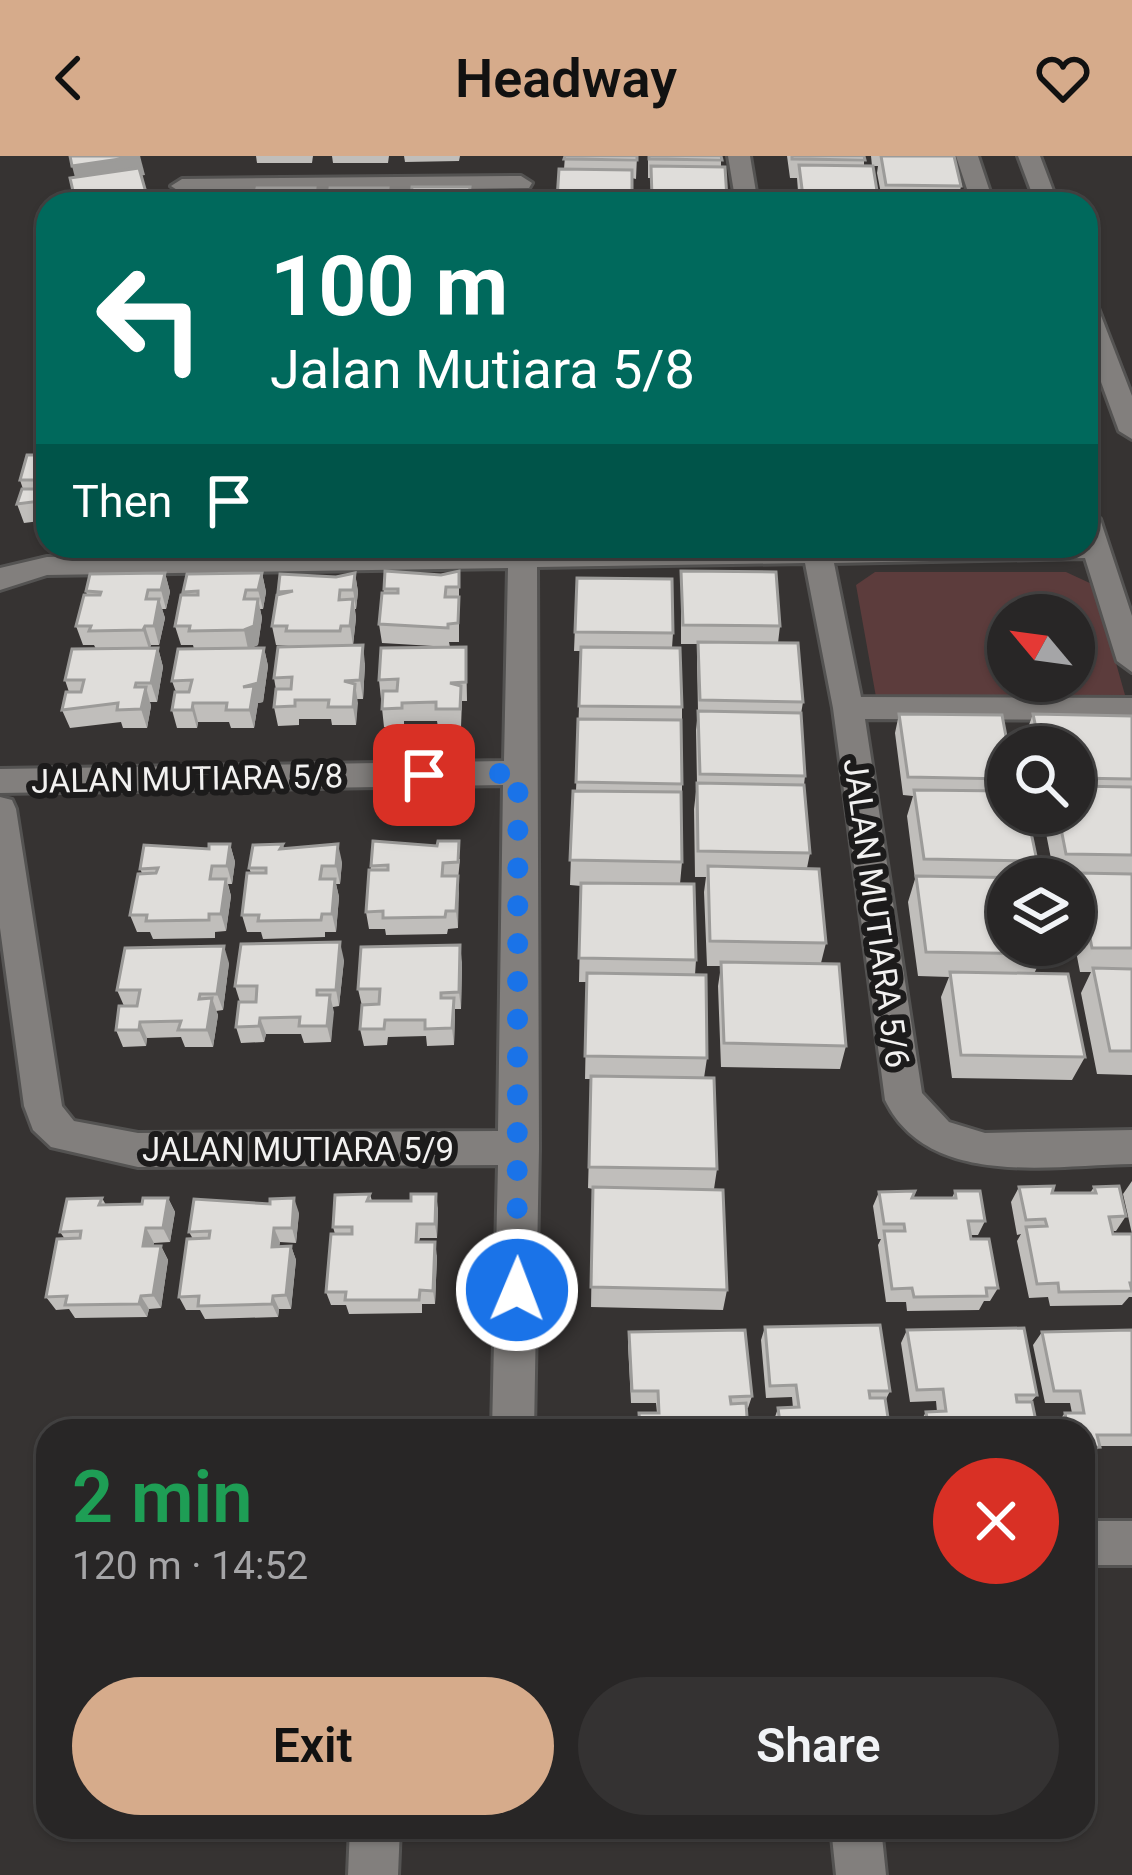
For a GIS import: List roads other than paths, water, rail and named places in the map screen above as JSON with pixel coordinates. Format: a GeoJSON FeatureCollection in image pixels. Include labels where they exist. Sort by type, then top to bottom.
{"type":"FeatureCollection","features":[{"type":"Feature","properties":{"kind":"street"},"geometry":{"type":"LineString","coordinates":[[173,156],[184,192]]}},
{"type":"Feature","properties":{"kind":"street"},"geometry":{"type":"LineString","coordinates":[[521,156],[521,192]]}},
{"type":"Feature","properties":{"kind":"street"},"geometry":{"type":"LineString","coordinates":[[739,156],[745,192]]}},
{"type":"Feature","properties":{"kind":"street"},"geometry":{"type":"LineString","coordinates":[[967,156],[979,192]]}},
{"type":"Feature","properties":{"kind":"street"},"geometry":{"type":"LineString","coordinates":[[1029,156],[1042,192]]}},
{"type":"Feature","properties":{"kind":"street"},"geometry":{"type":"LineString","coordinates":[[1098,340],[1132,430]]}},
{"type":"Feature","properties":{"kind":"street"},"geometry":{"type":"LineString","coordinates":[[1098,555],[1132,662]]}},
{"type":"Feature","properties":{"kind":"street"},"geometry":{"type":"LineString","coordinates":[[0,580],[24,568],[47,566],[670,558]]}},
{"type":"Feature","properties":{"kind":"street","name":"JALAN MUTIARA 5/6"},"geometry":{"type":"LineString","coordinates":[[818,558],[848,708],[904,1100],[937,1134],[985,1150],[1132,1148]]}},
{"type":"Feature","properties":{"kind":"street"},"geometry":{"type":"LineString","coordinates":[[513,1419],[520,1148],[518,773],[523,560]]}},
{"type":"Feature","properties":{"kind":"street"},"geometry":{"type":"LineString","coordinates":[[848,708],[1132,709]]}},
{"type":"Feature","properties":{"kind":"street","name":"JALAN MUTIARA 5/8"},"geometry":{"type":"LineString","coordinates":[[0,781],[518,773]]}},
{"type":"Feature","properties":{"kind":"street","name":"JALAN MUTIARA 5/9"},"geometry":{"type":"LineString","coordinates":[[0,809],[44,1106],[53,1126],[77,1140],[138,1150],[520,1148]]}},
{"type":"Feature","properties":{"kind":"street"},"geometry":{"type":"LineString","coordinates":[[1095,1543],[1132,1543]]}},
{"type":"Feature","properties":{"kind":"street"},"geometry":{"type":"LineString","coordinates":[[373,1875],[374,1839]]}},
{"type":"Feature","properties":{"kind":"street"},"geometry":{"type":"LineString","coordinates":[[857,1839],[861,1875]]}}]}
